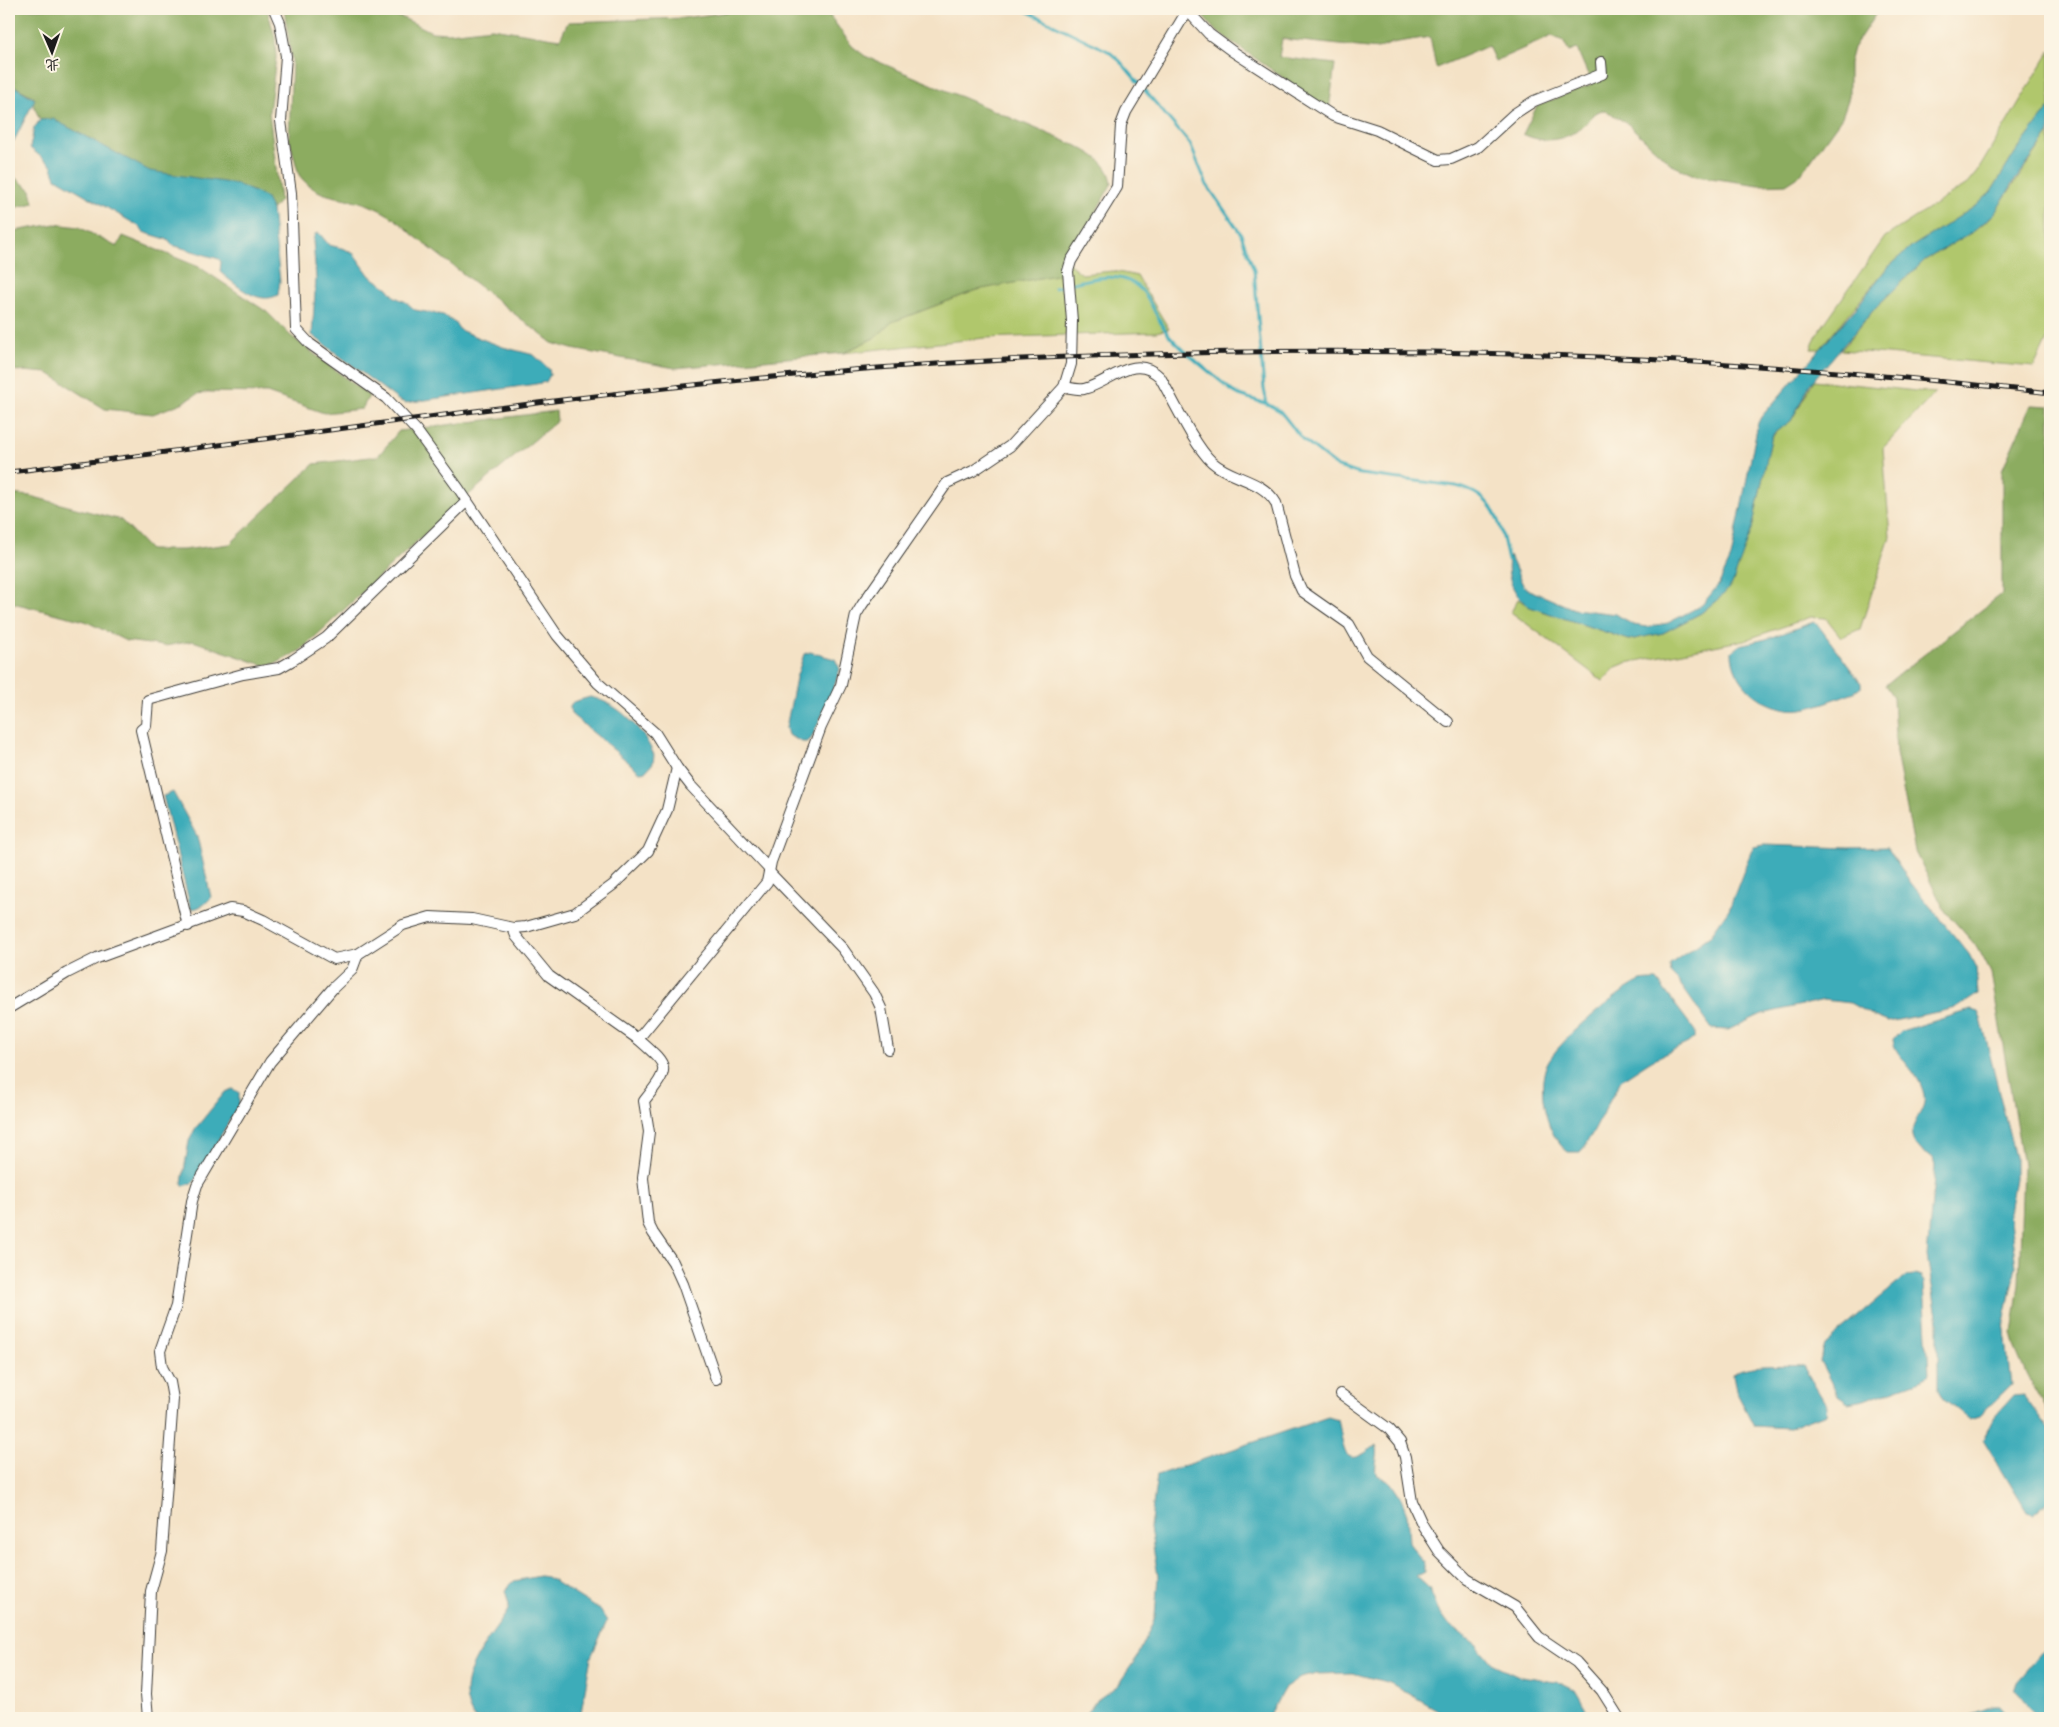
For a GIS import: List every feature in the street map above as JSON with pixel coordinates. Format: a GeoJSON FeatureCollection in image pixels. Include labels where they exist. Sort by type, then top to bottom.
{"type":"FeatureCollection","features":[{"type":"Feature","properties":{"kind":"street"},"geometry":{"type":"LineString","coordinates":[[274,9],[280,23],[286,56],[281,121],[291,193],[296,329],[310,344],[392,404],[416,430],[467,501],[557,635],[598,684],[655,733],[677,768],[769,871],[844,949],[882,1008],[888,1050]]}},
{"type":"Feature","properties":{"kind":"street"},"geometry":{"type":"LineString","coordinates":[[638,1039],[763,888],[821,728],[841,685],[856,616],[862,605],[947,483],[973,472],[1010,446],[1064,387],[1071,364],[1072,321],[1067,280],[1070,264],[1117,187],[1121,125],[1126,112],[1186,10],[1209,34],[1232,51],[1333,116],[1377,130],[1438,160],[1451,159],[1478,147],[1514,114],[1534,100],[1602,74],[1601,62]]}},
{"type":"Feature","properties":{"kind":"street"},"geometry":{"type":"LineString","coordinates":[[1064,387],[1086,388],[1134,366],[1148,368],[1154,372],[1160,378],[1205,455],[1220,468],[1271,494],[1276,502],[1296,576],[1302,591],[1349,624],[1367,656],[1448,722]]}},
{"type":"Feature","properties":{"kind":"street"},"geometry":{"type":"LineString","coordinates":[[188,926],[141,730],[146,726],[148,700],[243,674],[279,668],[293,660],[326,638],[467,501]]}},
{"type":"Feature","properties":{"kind":"street"},"geometry":{"type":"LineString","coordinates":[[9,1008],[67,973],[97,958],[230,909],[239,910],[263,920],[329,958],[346,958],[358,954],[402,925],[430,917],[472,919],[514,928],[526,927],[575,913],[613,885],[648,851],[672,794],[677,768]]}},
{"type":"Feature","properties":{"kind":"street"},"geometry":{"type":"LineString","coordinates":[[514,928],[516,936],[546,974],[638,1039],[660,1058],[664,1066],[662,1078],[644,1101],[649,1132],[643,1178],[648,1223],[673,1262],[683,1284],[716,1379]]}},
{"type":"Feature","properties":{"kind":"street"},"geometry":{"type":"LineString","coordinates":[[148,1718],[146,1694],[152,1592],[162,1551],[173,1399],[170,1382],[162,1367],[160,1351],[176,1306],[192,1201],[197,1185],[270,1062],[333,988],[352,970],[358,954]]}},
{"type":"Feature","properties":{"kind":"street"},"geometry":{"type":"LineString","coordinates":[[1341,1394],[1389,1429],[1400,1442],[1406,1457],[1412,1502],[1423,1526],[1439,1551],[1467,1579],[1515,1607],[1540,1637],[1576,1662],[1602,1691],[1619,1718]]}},
{"type":"Feature","properties":{"kind":"green space"},"geometry":{"type":"Polygon","coordinates":[[[9,9],[267,9],[275,37],[276,58],[269,112],[280,200],[272,210],[264,198],[251,190],[217,181],[149,171],[77,132],[49,120],[40,120],[33,104],[34,97],[9,83],[9,9]]]}},
{"type":"Feature","properties":{"kind":"green space"},"geometry":{"type":"Polygon","coordinates":[[[284,9],[366,9],[403,18],[432,32],[449,33],[492,28],[560,39],[568,22],[683,18],[751,9],[817,9],[830,16],[852,46],[865,56],[1077,146],[1100,160],[1108,170],[1112,183],[1061,274],[977,290],[892,322],[876,337],[843,353],[675,368],[572,349],[552,343],[389,215],[360,202],[319,192],[299,175],[289,138],[292,60],[284,9]]]}},
{"type":"Feature","properties":{"kind":"green space"},"geometry":{"type":"Polygon","coordinates":[[[1196,9],[1879,9],[1853,48],[1849,63],[1849,97],[1842,117],[1800,175],[1786,184],[1759,185],[1696,176],[1672,165],[1628,124],[1605,110],[1601,110],[1586,124],[1562,138],[1546,140],[1523,134],[1537,106],[1592,84],[1577,49],[1569,52],[1563,41],[1552,36],[1495,61],[1488,46],[1436,68],[1430,37],[1392,43],[1378,49],[1282,39],[1279,57],[1335,64],[1329,110],[1215,30],[1196,9]]]}},
{"type":"Feature","properties":{"kind":"green space"},"geometry":{"type":"Polygon","coordinates":[[[2050,51],[2050,107],[2015,153],[1991,192],[1976,206],[1913,246],[1886,269],[1820,349],[1811,349],[1817,334],[1885,237],[1967,184],[1977,172],[2050,51]]]}},
{"type":"Feature","properties":{"kind":"green space"},"geometry":{"type":"Polygon","coordinates":[[[2050,133],[2050,333],[2034,367],[1841,350],[1877,306],[1925,260],[1974,231],[1990,218],[2050,133]]]}},
{"type":"Feature","properties":{"kind":"green space"},"geometry":{"type":"Polygon","coordinates":[[[9,173],[31,190],[34,203],[9,209],[9,173]]]}},
{"type":"Feature","properties":{"kind":"green space"},"geometry":{"type":"Polygon","coordinates":[[[55,224],[79,227],[117,247],[123,236],[199,267],[267,312],[291,336],[369,396],[362,409],[324,413],[267,393],[211,392],[197,394],[182,403],[153,414],[105,409],[48,373],[9,370],[9,232],[55,224]]]}},
{"type":"Feature","properties":{"kind":"green space"},"geometry":{"type":"Polygon","coordinates":[[[1067,262],[1082,274],[1113,271],[1137,276],[1169,329],[1156,332],[985,338],[843,353],[876,337],[892,322],[977,290],[1067,262]]]}},
{"type":"Feature","properties":{"kind":"green space"},"geometry":{"type":"Polygon","coordinates":[[[1814,380],[1935,393],[1883,448],[1890,537],[1860,629],[1841,637],[1826,618],[1811,617],[1745,640],[1626,663],[1616,667],[1603,681],[1511,612],[1518,599],[1530,607],[1629,640],[1663,633],[1701,613],[1723,595],[1752,529],[1771,439],[1779,428],[1791,421],[1814,380]]]}},
{"type":"Feature","properties":{"kind":"green space"},"geometry":{"type":"Polygon","coordinates":[[[2031,405],[2050,406],[2050,1418],[2026,1372],[2015,1346],[2012,1333],[2019,1284],[2023,1165],[1991,973],[1978,948],[1945,911],[1915,851],[1896,753],[1893,697],[1885,685],[2002,594],[2002,470],[2031,405]]]}},
{"type":"Feature","properties":{"kind":"green space"},"geometry":{"type":"Polygon","coordinates":[[[556,411],[557,421],[446,514],[301,650],[275,664],[263,665],[193,641],[165,646],[126,641],[85,621],[9,602],[9,494],[30,496],[121,520],[150,550],[183,550],[230,544],[314,464],[378,456],[399,431],[556,411]]]}},
{"type":"Feature","properties":{"kind":"water"},"geometry":{"type":"Polygon","coordinates":[[[9,83],[35,99],[14,141],[9,141],[9,83]]]}},
{"type":"Feature","properties":{"kind":"water"},"geometry":{"type":"Polygon","coordinates":[[[2050,107],[2050,133],[2013,183],[1995,213],[1974,231],[1925,260],[1877,306],[1810,384],[1791,421],[1774,433],[1771,439],[1752,529],[1732,584],[1723,595],[1701,613],[1663,633],[1629,640],[1530,607],[1524,603],[1515,591],[1509,578],[1508,563],[1510,556],[1523,585],[1529,590],[1574,609],[1616,614],[1633,625],[1647,627],[1668,623],[1702,605],[1719,584],[1731,558],[1758,423],[1761,417],[1856,308],[1886,269],[1913,246],[1976,206],[1991,192],[2015,153],[2050,107]]]}},
{"type":"Feature","properties":{"kind":"water"},"geometry":{"type":"Polygon","coordinates":[[[53,119],[150,171],[237,184],[265,197],[272,210],[280,281],[278,295],[270,298],[255,296],[233,283],[220,272],[221,262],[219,259],[172,245],[169,240],[143,232],[140,227],[56,178],[51,165],[30,148],[34,128],[40,120],[53,119]]]}},
{"type":"Feature","properties":{"kind":"water"},"geometry":{"type":"Polygon","coordinates":[[[319,233],[329,245],[345,249],[354,254],[370,276],[388,288],[395,297],[406,302],[415,310],[443,315],[455,323],[460,330],[503,347],[534,355],[549,369],[550,375],[546,382],[405,403],[398,400],[312,335],[316,279],[313,240],[315,234],[319,233]]]}},
{"type":"Feature","properties":{"kind":"water"},"geometry":{"type":"Polygon","coordinates":[[[1814,622],[1861,683],[1861,688],[1828,702],[1802,709],[1777,707],[1765,702],[1745,685],[1738,675],[1733,663],[1732,651],[1740,645],[1766,639],[1814,622]]]}},
{"type":"Feature","properties":{"kind":"water"},"geometry":{"type":"Polygon","coordinates":[[[810,652],[835,659],[840,669],[831,696],[811,739],[807,742],[802,742],[788,735],[786,728],[796,678],[804,654],[810,652]]]}},
{"type":"Feature","properties":{"kind":"water"},"geometry":{"type":"Polygon","coordinates":[[[590,697],[611,705],[629,718],[637,727],[654,755],[653,763],[646,771],[640,772],[571,714],[570,707],[573,702],[590,697]]]}},
{"type":"Feature","properties":{"kind":"water"},"geometry":{"type":"Polygon","coordinates":[[[173,792],[197,836],[211,897],[200,907],[194,909],[191,909],[163,796],[173,792]]]}},
{"type":"Feature","properties":{"kind":"water"},"geometry":{"type":"Polygon","coordinates":[[[1764,845],[1849,848],[1887,847],[1911,883],[1969,954],[1976,968],[1978,994],[1957,1008],[1888,1022],[1850,1003],[1824,1000],[1762,1014],[1728,1030],[1712,1029],[1671,974],[1670,964],[1710,936],[1729,909],[1751,852],[1754,847],[1764,845]]]}},
{"type":"Feature","properties":{"kind":"water"},"geometry":{"type":"Polygon","coordinates":[[[1657,980],[1695,1031],[1695,1037],[1688,1043],[1650,1061],[1621,1080],[1586,1145],[1580,1152],[1568,1152],[1560,1145],[1554,1135],[1545,1111],[1543,1086],[1547,1064],[1563,1043],[1604,1005],[1641,981],[1657,980]]]}},
{"type":"Feature","properties":{"kind":"water"},"geometry":{"type":"Polygon","coordinates":[[[1971,1010],[1978,1012],[1981,1019],[2015,1157],[2015,1178],[2009,1213],[2016,1266],[2004,1322],[2011,1385],[1979,1416],[1969,1419],[1943,1398],[1938,1389],[1938,1322],[1927,1256],[1935,1166],[1933,1159],[1919,1150],[1913,1141],[1913,1127],[1922,1108],[1924,1095],[1917,1078],[1894,1046],[1893,1039],[1901,1031],[1971,1010]]]}},
{"type":"Feature","properties":{"kind":"water"},"geometry":{"type":"Polygon","coordinates":[[[232,1089],[239,1092],[239,1104],[194,1182],[184,1186],[182,1183],[189,1141],[195,1129],[225,1092],[232,1089]]]}},
{"type":"Feature","properties":{"kind":"water"},"geometry":{"type":"Polygon","coordinates":[[[1915,1275],[1921,1277],[1924,1282],[1929,1374],[1925,1378],[1864,1400],[1848,1403],[1838,1396],[1820,1361],[1825,1344],[1906,1276],[1915,1275]]]}},
{"type":"Feature","properties":{"kind":"water"},"geometry":{"type":"Polygon","coordinates":[[[1777,1365],[1803,1366],[1827,1406],[1826,1414],[1789,1428],[1754,1426],[1736,1391],[1733,1374],[1745,1368],[1777,1365]]]}},
{"type":"Feature","properties":{"kind":"water"},"geometry":{"type":"Polygon","coordinates":[[[2023,1395],[2050,1431],[2050,1500],[2034,1514],[2027,1512],[1983,1439],[1992,1420],[2013,1396],[2023,1395]]]}},
{"type":"Feature","properties":{"kind":"water"},"geometry":{"type":"Polygon","coordinates":[[[1328,1417],[1338,1420],[1344,1447],[1350,1457],[1356,1457],[1376,1445],[1376,1474],[1391,1483],[1401,1498],[1407,1514],[1409,1543],[1424,1563],[1424,1572],[1416,1576],[1429,1588],[1438,1610],[1448,1624],[1477,1645],[1492,1663],[1521,1677],[1562,1683],[1574,1689],[1591,1718],[1452,1718],[1390,1683],[1352,1673],[1317,1674],[1300,1678],[1284,1689],[1268,1718],[1082,1718],[1097,1700],[1117,1686],[1138,1656],[1155,1617],[1158,1576],[1150,1528],[1157,1475],[1328,1417]]]}},
{"type":"Feature","properties":{"kind":"water"},"geometry":{"type":"Polygon","coordinates":[[[540,1576],[547,1577],[600,1610],[607,1621],[591,1657],[580,1718],[474,1718],[468,1703],[466,1689],[469,1675],[474,1661],[508,1610],[509,1605],[505,1590],[514,1581],[540,1576]]]}},
{"type":"Feature","properties":{"kind":"water"},"geometry":{"type":"Polygon","coordinates":[[[2050,1642],[2050,1718],[2041,1718],[2014,1690],[2017,1681],[2050,1642]]]}},
{"type":"Feature","properties":{"kind":"water"},"geometry":{"type":"Polygon","coordinates":[[[1992,1706],[1999,1706],[2009,1718],[1960,1718],[1992,1706]]]}},
{"type":"Feature","properties":{"kind":"waterway"},"geometry":{"type":"LineString","coordinates":[[1022,9],[1108,51],[1120,61],[1190,144],[1207,185],[1241,234],[1254,270],[1264,389],[1267,404]]}},
{"type":"Feature","properties":{"kind":"waterway"},"geometry":{"type":"LineString","coordinates":[[1055,288],[1080,281],[1106,277],[1129,281],[1140,288],[1160,322],[1176,343],[1232,391],[1280,411],[1303,440],[1338,467],[1360,474],[1456,486],[1481,497],[1495,513],[1508,561]]}},
{"type":"Feature","properties":{"kind":"railway"},"geometry":{"type":"LineString","coordinates":[[9,472],[551,401],[769,377],[1024,359],[1171,353],[1318,351],[1465,353],[1611,358],[1758,366],[2050,393]]}}]}
